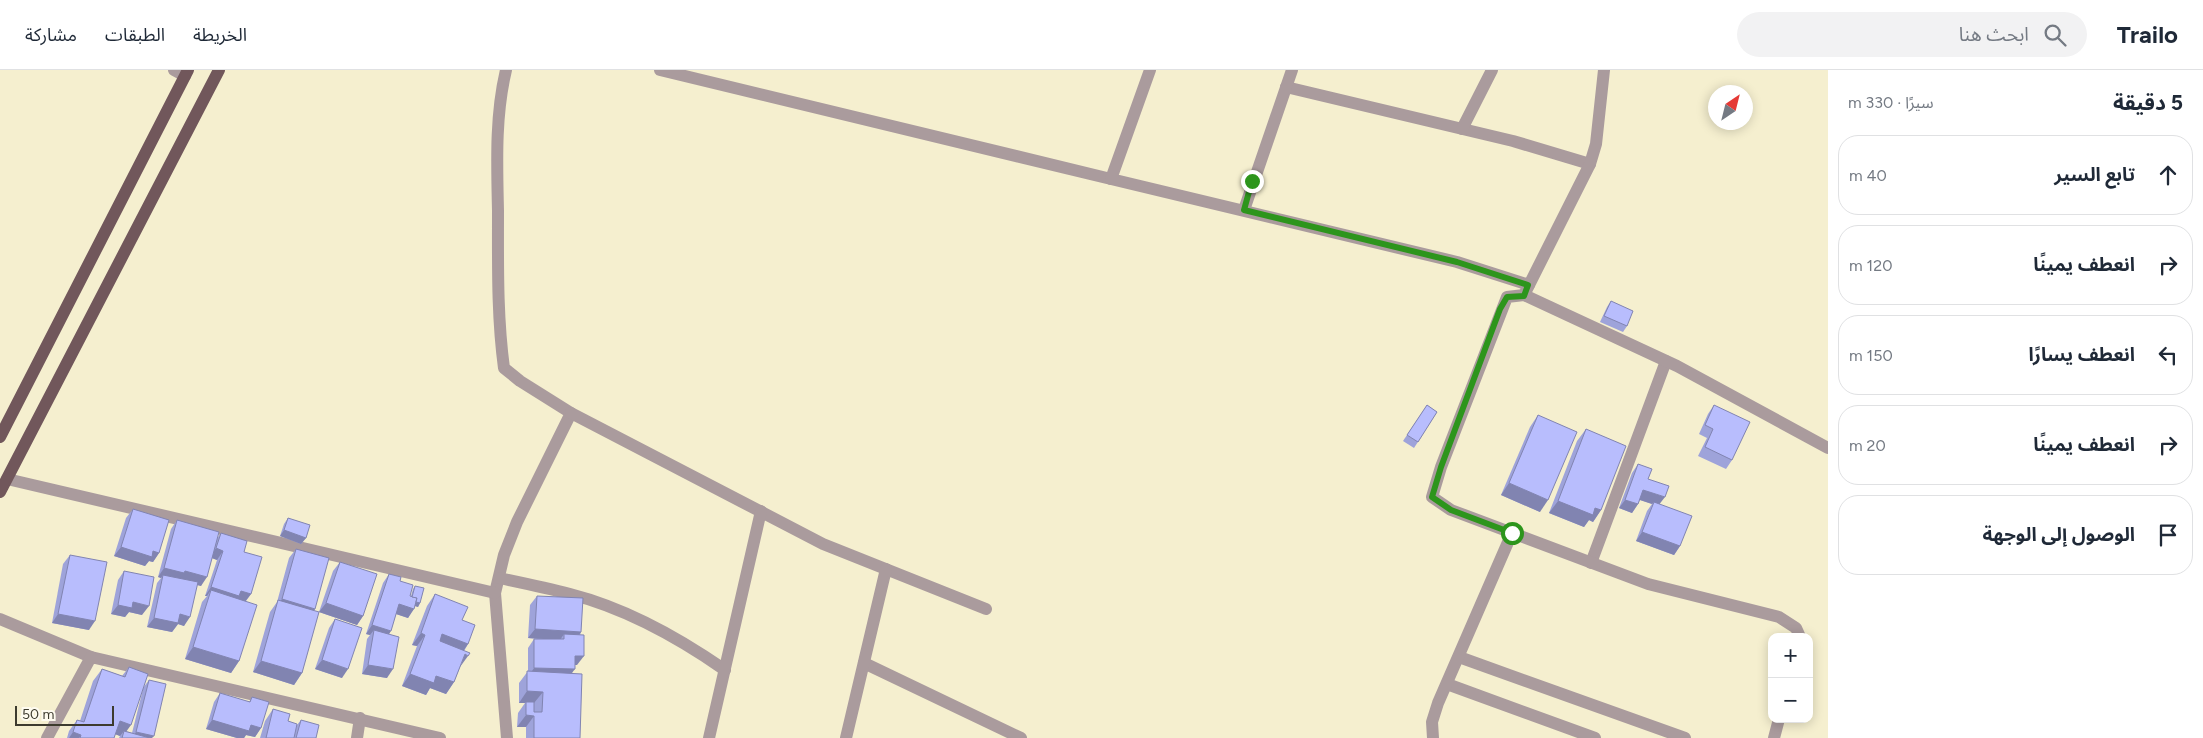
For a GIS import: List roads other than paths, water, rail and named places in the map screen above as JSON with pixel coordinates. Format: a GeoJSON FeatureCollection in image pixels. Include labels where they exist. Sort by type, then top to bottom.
{"type":"FeatureCollection","features":[{"type":"Feature","properties":{"kind":"main road"},"geometry":{"type":"LineString","coordinates":[[0,492],[219,70]]}},
{"type":"Feature","properties":{"kind":"main road"},"geometry":{"type":"LineString","coordinates":[[0,437],[152,142],[182,72]]}},
{"type":"Feature","properties":{"kind":"street"},"geometry":{"type":"LineString","coordinates":[[506,70],[499,100],[498,165],[498,325],[504,368],[520,381],[571,412],[823,544],[986,609]]}},
{"type":"Feature","properties":{"kind":"street"},"geometry":{"type":"LineString","coordinates":[[660,70],[1457,262],[1526,290],[1666,361],[1828,448]]}},
{"type":"Feature","properties":{"kind":"street"},"geometry":{"type":"LineString","coordinates":[[1111,178],[1150,70]]}},
{"type":"Feature","properties":{"kind":"street"},"geometry":{"type":"LineString","coordinates":[[1244,210],[1292,70]]}},
{"type":"Feature","properties":{"kind":"street"},"geometry":{"type":"LineString","coordinates":[[1462,129],[1492,70]]}},
{"type":"Feature","properties":{"kind":"street"},"geometry":{"type":"LineString","coordinates":[[1604,70],[1596,144],[1590,164],[1526,290],[1507,297],[1500,309],[1441,467],[1432,497],[1451,510],[1648,584],[1779,617],[1796,628],[1798,633]]}},
{"type":"Feature","properties":{"kind":"street"},"geometry":{"type":"LineString","coordinates":[[1286,87],[1462,129],[1590,164]]}},
{"type":"Feature","properties":{"kind":"street"},"geometry":{"type":"LineString","coordinates":[[1591,563],[1666,361]]}},
{"type":"Feature","properties":{"kind":"street"},"geometry":{"type":"LineString","coordinates":[[507,738],[496,593],[504,555],[517,522],[571,412]]}},
{"type":"Feature","properties":{"kind":"street"},"geometry":{"type":"LineString","coordinates":[[7,479],[496,593]]}},
{"type":"Feature","properties":{"kind":"street"},"geometry":{"type":"LineString","coordinates":[[709,738],[761,511]]}},
{"type":"Feature","properties":{"kind":"street"},"geometry":{"type":"LineString","coordinates":[[1433,738],[1432,722],[1512,533]]}},
{"type":"Feature","properties":{"kind":"street"},"geometry":{"type":"LineString","coordinates":[[846,738],[886,569]]}},
{"type":"Feature","properties":{"kind":"street"},"geometry":{"type":"LineString","coordinates":[[499,578],[572,594],[630,616],[698,651],[725,670]]}},
{"type":"Feature","properties":{"kind":"street"},"geometry":{"type":"LineString","coordinates":[[0,619],[91,656],[440,738]]}},
{"type":"Feature","properties":{"kind":"street"},"geometry":{"type":"LineString","coordinates":[[47,738],[91,656]]}},
{"type":"Feature","properties":{"kind":"street"},"geometry":{"type":"LineString","coordinates":[[1459,657],[1685,738]]}},
{"type":"Feature","properties":{"kind":"street"},"geometry":{"type":"LineString","coordinates":[[864,664],[1021,738]]}},
{"type":"Feature","properties":{"kind":"street"},"geometry":{"type":"LineString","coordinates":[[1447,684],[1595,738]]}},
{"type":"Feature","properties":{"kind":"street"},"geometry":{"type":"LineString","coordinates":[[357,738],[360,718]]}},
{"type":"Feature","properties":{"kind":"street"},"geometry":{"type":"LineString","coordinates":[[1774,738],[1778,723]]}}]}
